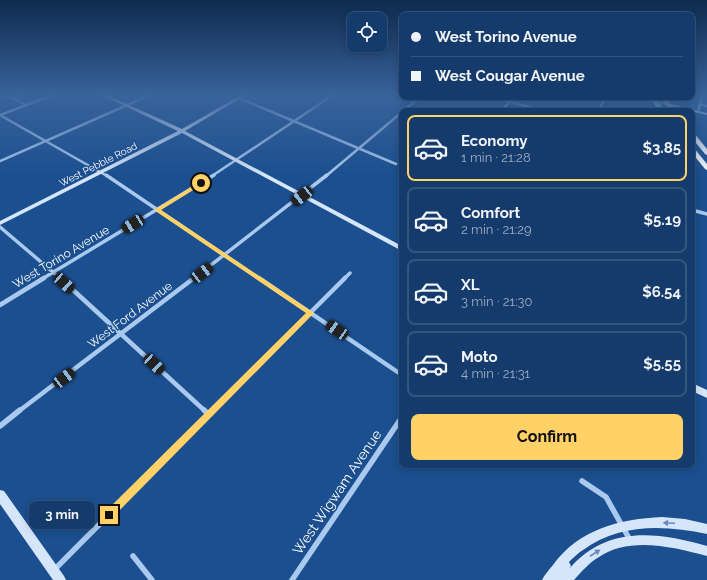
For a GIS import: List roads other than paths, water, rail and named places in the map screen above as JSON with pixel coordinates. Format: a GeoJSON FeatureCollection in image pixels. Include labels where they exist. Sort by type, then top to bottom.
{"type":"FeatureCollection","features":[{"type":"Feature","properties":{"kind":"highway"},"geometry":{"type":"LineString","coordinates":[[695,138],[707,153]]}},
{"type":"Feature","properties":{"kind":"highway"},"geometry":{"type":"LineString","coordinates":[[695,153],[707,168]]}},
{"type":"Feature","properties":{"kind":"street"},"geometry":{"type":"LineString","coordinates":[[13,122],[102,172],[399,373]]}},
{"type":"Feature","properties":{"kind":"street"},"geometry":{"type":"LineString","coordinates":[[0,161],[91,122]]}},
{"type":"Feature","properties":{"kind":"street"},"geometry":{"type":"LineString","coordinates":[[163,122],[399,247]]}},
{"type":"Feature","properties":{"kind":"street","name":"West Pebble Road"},"geometry":{"type":"LineString","coordinates":[[0,223],[197,122]]}},
{"type":"Feature","properties":{"kind":"street","name":"West Torino Avenue"},"geometry":{"type":"LineString","coordinates":[[0,305],[237,161],[292,122]]}},
{"type":"Feature","properties":{"kind":"street"},"geometry":{"type":"LineString","coordinates":[[297,122],[396,164]]}},
{"type":"Feature","properties":{"kind":"street","name":"West Ford Avenue"},"geometry":{"type":"LineString","coordinates":[[0,426],[302,196],[391,122]]}},
{"type":"Feature","properties":{"kind":"street"},"geometry":{"type":"LineString","coordinates":[[695,211],[707,214]]}},
{"type":"Feature","properties":{"kind":"street"},"geometry":{"type":"LineString","coordinates":[[0,227],[53,272],[208,414]]}},
{"type":"Feature","properties":{"kind":"street"},"geometry":{"type":"LineString","coordinates":[[0,495],[56,576],[208,414],[350,273]]}},
{"type":"Feature","properties":{"kind":"street"},"geometry":{"type":"LineString","coordinates":[[695,388],[707,394]]}},
{"type":"Feature","properties":{"kind":"street","name":"West Wigwam Avenue"},"geometry":{"type":"LineString","coordinates":[[292,580],[399,421]]}},
{"type":"Feature","properties":{"kind":"street"},"geometry":{"type":"LineString","coordinates":[[582,481],[606,497],[612,505],[630,540]]}},
{"type":"Feature","properties":{"kind":"street"},"geometry":{"type":"LineString","coordinates":[[548,580],[561,561],[571,550],[595,535],[623,527],[665,522],[707,529]]}},
{"type":"Feature","properties":{"kind":"street"},"geometry":{"type":"LineString","coordinates":[[567,580],[576,569],[597,551],[630,540],[667,540],[707,551]]}},
{"type":"Feature","properties":{"kind":"street"},"geometry":{"type":"LineString","coordinates":[[133,556],[152,580]]}},
{"type":"Feature","properties":{"kind":"street"},"geometry":{"type":"LineString","coordinates":[[558,580],[565,569],[565,566],[561,561]]}}]}
